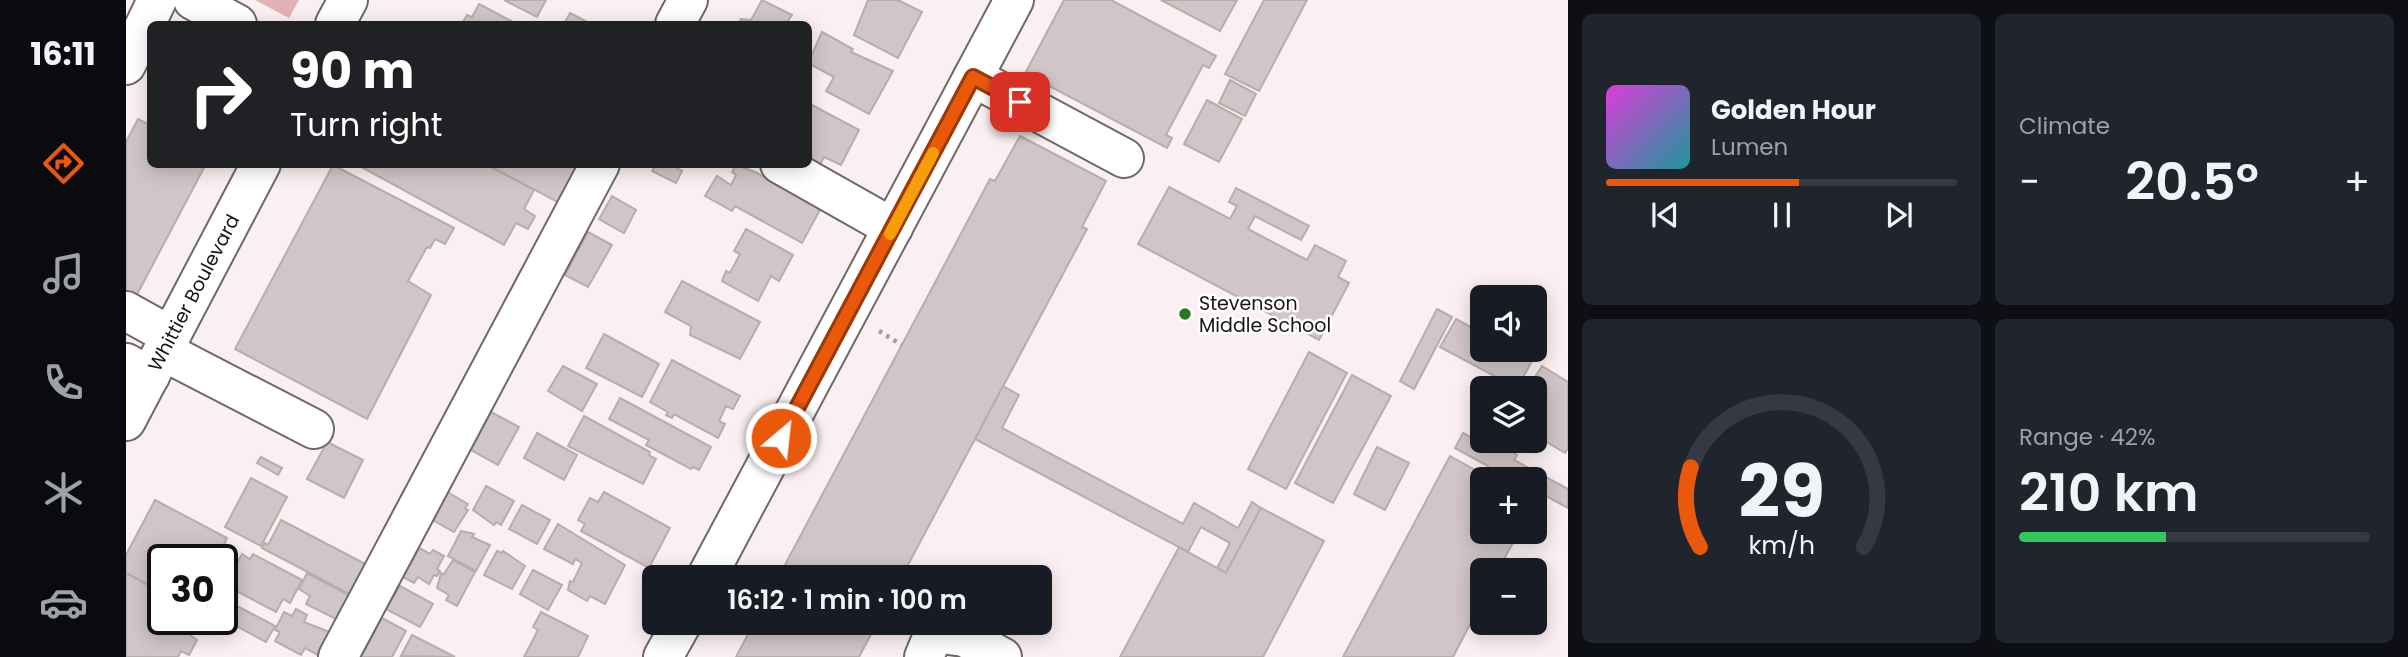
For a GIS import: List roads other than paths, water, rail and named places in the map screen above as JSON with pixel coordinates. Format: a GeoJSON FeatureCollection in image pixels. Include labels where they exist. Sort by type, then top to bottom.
{"type":"FeatureCollection","features":[{"type":"Feature","properties":{"kind":"street"},"geometry":{"type":"LineString","coordinates":[[126,65],[157,0]]}},
{"type":"Feature","properties":{"kind":"street"},"geometry":{"type":"LineString","coordinates":[[193,0],[228,21]]}},
{"type":"Feature","properties":{"kind":"street"},"geometry":{"type":"LineString","coordinates":[[337,21],[348,0]]}},
{"type":"Feature","properties":{"kind":"street"},"geometry":{"type":"LineString","coordinates":[[677,21],[688,0]]}},
{"type":"Feature","properties":{"kind":"street"},"geometry":{"type":"LineString","coordinates":[[713,565],[1014,0]]}},
{"type":"Feature","properties":{"kind":"street"},"geometry":{"type":"LineString","coordinates":[[973,77],[1124,158]]}},
{"type":"Feature","properties":{"kind":"street","name":"Whittier Boulevard"},"geometry":{"type":"LineString","coordinates":[[126,421],[152,356],[259,168]]}},
{"type":"Feature","properties":{"kind":"street"},"geometry":{"type":"LineString","coordinates":[[338,657],[598,168]]}},
{"type":"Feature","properties":{"kind":"street"},"geometry":{"type":"LineString","coordinates":[[787,168],[893,228]]}},
{"type":"Feature","properties":{"kind":"street"},"geometry":{"type":"LineString","coordinates":[[126,311],[152,356],[314,429]]}},
{"type":"Feature","properties":{"kind":"street"},"geometry":{"type":"LineString","coordinates":[[924,657],[934,633],[964,637],[998,656]]}},
{"type":"Feature","properties":{"kind":"street"},"geometry":{"type":"LineString","coordinates":[[663,657],[675,635]]}},
{"type":"Feature","properties":{"kind":"place","name":"Stevenson Middle School"},"geometry":{"type":"Point","coordinates":[1185,314]}}]}
